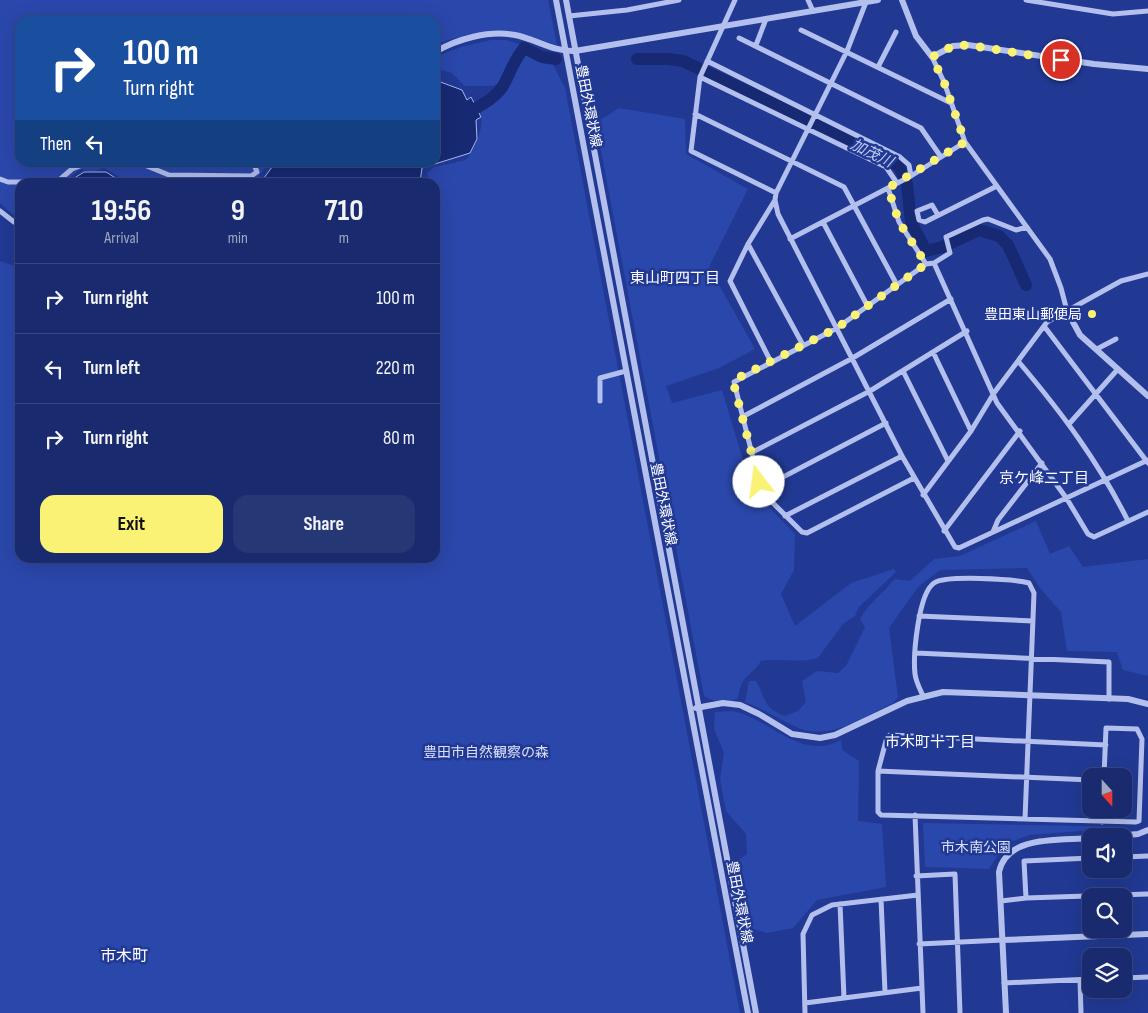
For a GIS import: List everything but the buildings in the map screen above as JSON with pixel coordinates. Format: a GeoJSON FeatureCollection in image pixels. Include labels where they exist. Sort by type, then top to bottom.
{"type":"FeatureCollection","features":[{"type":"Feature","properties":{"kind":"street","name":"豊田外環状線"},"geometry":{"type":"LineString","coordinates":[[556,0],[748,1013]]}},
{"type":"Feature","properties":{"kind":"street","name":"豊田外環状線"},"geometry":{"type":"LineString","coordinates":[[566,0],[756,1013]]}},
{"type":"Feature","properties":{"kind":"street"},"geometry":{"type":"LineString","coordinates":[[569,16],[627,10],[679,0]]}},
{"type":"Feature","properties":{"kind":"street"},"geometry":{"type":"LineString","coordinates":[[735,0],[700,76],[691,151],[776,193]]}},
{"type":"Feature","properties":{"kind":"street"},"geometry":{"type":"LineString","coordinates":[[808,0],[813,10]]}},
{"type":"Feature","properties":{"kind":"street"},"geometry":{"type":"LineString","coordinates":[[440,50],[459,42],[494,34],[515,35],[565,52],[575,52],[878,0]]}},
{"type":"Feature","properties":{"kind":"street"},"geometry":{"type":"LineString","coordinates":[[902,0],[916,36],[932,57],[942,77],[965,142],[1055,269],[1067,311],[1080,336],[1148,396]]}},
{"type":"Feature","properties":{"kind":"street"},"geometry":{"type":"LineString","coordinates":[[1026,0],[1114,14],[1148,11]]}},
{"type":"Feature","properties":{"kind":"street"},"geometry":{"type":"LineString","coordinates":[[866,2],[847,51],[776,193],[775,200],[778,214],[851,359],[870,391],[923,495],[944,531],[957,548],[1148,461],[1044,326]]}},
{"type":"Feature","properties":{"kind":"street"},"geometry":{"type":"LineString","coordinates":[[756,46],[766,19]]}},
{"type":"Feature","properties":{"kind":"street"},"geometry":{"type":"LineString","coordinates":[[801,30],[952,103]]}},
{"type":"Feature","properties":{"kind":"street"},"geometry":{"type":"LineString","coordinates":[[878,67],[896,32]]}},
{"type":"Feature","properties":{"kind":"street"},"geometry":{"type":"LineString","coordinates":[[739,38],[921,128],[941,157]]}},
{"type":"Feature","properties":{"kind":"street"},"geometry":{"type":"LineString","coordinates":[[932,57],[953,46],[968,45],[1085,63],[1148,70]]}},
{"type":"Feature","properties":{"kind":"street"},"geometry":{"type":"LineString","coordinates":[[707,61],[900,158],[909,166],[910,176]]}},
{"type":"Feature","properties":{"kind":"street"},"geometry":{"type":"LineString","coordinates":[[700,76],[808,127],[886,167],[897,183]]}},
{"type":"Feature","properties":{"kind":"street"},"geometry":{"type":"LineString","coordinates":[[695,114],[844,187],[898,285]]}},
{"type":"Feature","properties":{"kind":"street"},"geometry":{"type":"LineString","coordinates":[[790,239],[910,176],[965,142]]}},
{"type":"Feature","properties":{"kind":"street"},"geometry":{"type":"LineString","coordinates":[[62,178],[77,167]]}},
{"type":"Feature","properties":{"kind":"street"},"geometry":{"type":"LineString","coordinates":[[149,167],[169,175],[251,176],[257,172],[256,167]]}},
{"type":"Feature","properties":{"kind":"street"},"geometry":{"type":"LineString","coordinates":[[0,179],[15,182]]}},
{"type":"Feature","properties":{"kind":"street"},"geometry":{"type":"LineString","coordinates":[[938,215],[997,186]]}},
{"type":"Feature","properties":{"kind":"street"},"geometry":{"type":"LineString","coordinates":[[888,188],[899,222],[926,264]]}},
{"type":"Feature","properties":{"kind":"street"},"geometry":{"type":"LineString","coordinates":[[771,362],[730,283],[748,244],[775,200]]}},
{"type":"Feature","properties":{"kind":"street"},"geometry":{"type":"LineString","coordinates":[[0,211],[15,222]]}},
{"type":"Feature","properties":{"kind":"street"},"geometry":{"type":"LineString","coordinates":[[914,478],[807,534],[802,532],[766,496],[762,488],[751,453],[734,380],[837,328],[926,264],[934,263],[950,253],[946,237],[988,219],[1016,230],[1026,227]]}},
{"type":"Feature","properties":{"kind":"street"},"geometry":{"type":"LineString","coordinates":[[823,222],[868,307]]}},
{"type":"Feature","properties":{"kind":"street"},"geometry":{"type":"LineString","coordinates":[[748,244],[803,345]]}},
{"type":"Feature","properties":{"kind":"street"},"geometry":{"type":"LineString","coordinates":[[934,263],[967,331],[997,403],[1020,431],[1068,499],[1091,537],[1148,512]]}},
{"type":"Feature","properties":{"kind":"street"},"geometry":{"type":"LineString","coordinates":[[923,495],[971,431],[994,393],[1044,326],[1121,281],[1148,274]]}},
{"type":"Feature","properties":{"kind":"street"},"geometry":{"type":"LineString","coordinates":[[742,417],[851,359],[951,299]]}},
{"type":"Feature","properties":{"kind":"street"},"geometry":{"type":"LineString","coordinates":[[751,453],[870,391],[967,331]]}},
{"type":"Feature","properties":{"kind":"street"},"geometry":{"type":"LineString","coordinates":[[1097,350],[1116,340]]}},
{"type":"Feature","properties":{"kind":"street"},"geometry":{"type":"LineString","coordinates":[[933,352],[971,431]]}},
{"type":"Feature","properties":{"kind":"street"},"geometry":{"type":"LineString","coordinates":[[1018,361],[1069,424],[1108,480],[1128,521]]}},
{"type":"Feature","properties":{"kind":"street"},"geometry":{"type":"LineString","coordinates":[[1069,424],[1118,369]]}},
{"type":"Feature","properties":{"kind":"street"},"geometry":{"type":"LineString","coordinates":[[600,401],[600,378],[626,371]]}},
{"type":"Feature","properties":{"kind":"street"},"geometry":{"type":"LineString","coordinates":[[903,371],[948,462]]}},
{"type":"Feature","properties":{"kind":"street"},"geometry":{"type":"LineString","coordinates":[[762,488],[886,423]]}},
{"type":"Feature","properties":{"kind":"street"},"geometry":{"type":"LineString","coordinates":[[944,531],[1020,431]]}},
{"type":"Feature","properties":{"kind":"street"},"geometry":{"type":"LineString","coordinates":[[785,516],[902,456]]}},
{"type":"Feature","properties":{"kind":"street"},"geometry":{"type":"LineString","coordinates":[[992,532],[998,520],[1042,463]]}},
{"type":"Feature","properties":{"kind":"street"},"geometry":{"type":"LineString","coordinates":[[924,696],[915,674],[916,652],[919,616],[928,589],[933,583],[946,579],[988,579],[1029,583],[1034,593],[1025,819]]}},
{"type":"Feature","properties":{"kind":"street"},"geometry":{"type":"LineString","coordinates":[[919,616],[1033,621]]}},
{"type":"Feature","properties":{"kind":"street"},"geometry":{"type":"LineString","coordinates":[[916,652],[1109,662],[1109,699]]}},
{"type":"Feature","properties":{"kind":"street"},"geometry":{"type":"LineString","coordinates":[[691,709],[723,703],[740,705],[792,734],[804,738],[820,738],[836,734],[924,696],[954,692],[1133,700],[1148,704]]}},
{"type":"Feature","properties":{"kind":"street"},"geometry":{"type":"LineString","coordinates":[[1104,768],[1106,744],[1106,728],[1133,728],[1142,736],[1139,821],[1102,822],[881,815],[878,812],[878,771],[890,735],[1106,744]]}},
{"type":"Feature","properties":{"kind":"street"},"geometry":{"type":"LineString","coordinates":[[878,771],[1082,780]]}},
{"type":"Feature","properties":{"kind":"street"},"geometry":{"type":"LineString","coordinates":[[915,815],[923,1013]]}},
{"type":"Feature","properties":{"kind":"street"},"geometry":{"type":"LineString","coordinates":[[1102,818],[1102,822]]}},
{"type":"Feature","properties":{"kind":"street"},"geometry":{"type":"LineString","coordinates":[[1132,835],[1148,830]]}},
{"type":"Feature","properties":{"kind":"street"},"geometry":{"type":"LineString","coordinates":[[1006,1013],[1000,866],[1004,858],[1014,848],[1027,844],[1082,839]]}},
{"type":"Feature","properties":{"kind":"street"},"geometry":{"type":"LineString","coordinates":[[1132,857],[1148,856]]}},
{"type":"Feature","properties":{"kind":"street"},"geometry":{"type":"LineString","coordinates":[[1026,898],[1024,861],[1082,858]]}},
{"type":"Feature","properties":{"kind":"street"},"geometry":{"type":"LineString","coordinates":[[916,876],[955,874],[960,1013]]}},
{"type":"Feature","properties":{"kind":"street"},"geometry":{"type":"LineString","coordinates":[[1001,902],[1026,898],[1148,894]]}},
{"type":"Feature","properties":{"kind":"street"},"geometry":{"type":"LineString","coordinates":[[805,1013],[803,932],[812,915],[824,908],[840,904],[918,895]]}},
{"type":"Feature","properties":{"kind":"street"},"geometry":{"type":"LineString","coordinates":[[881,899],[885,992]]}},
{"type":"Feature","properties":{"kind":"street"},"geometry":{"type":"LineString","coordinates":[[840,904],[844,998]]}},
{"type":"Feature","properties":{"kind":"street"},"geometry":{"type":"LineString","coordinates":[[919,944],[1148,934]]}},
{"type":"Feature","properties":{"kind":"street"},"geometry":{"type":"LineString","coordinates":[[1132,978],[1148,977]]}},
{"type":"Feature","properties":{"kind":"street"},"geometry":{"type":"LineString","coordinates":[[1004,983],[1080,980],[1081,1013]]}},
{"type":"Feature","properties":{"kind":"street"},"geometry":{"type":"LineString","coordinates":[[805,1003],[922,988]]}},
{"type":"Feature","properties":{"kind":"green space"},"geometry":{"type":"Polygon","coordinates":[[[0,0],[548,0],[557,45],[509,31],[476,33],[440,43],[440,15],[15,15],[15,167],[265,167],[258,178],[121,178],[104,168],[93,172],[81,169],[69,178],[15,178],[15,214],[12,214],[0,203],[0,0]]]}},
{"type":"Feature","properties":{"kind":"green space"},"geometry":{"type":"Polygon","coordinates":[[[491,40],[506,40],[522,45],[504,82],[492,86],[465,86],[452,73],[440,69],[440,55],[461,47],[491,40]]]}},
{"type":"Feature","properties":{"kind":"green space","name":"豊田市自然観察の森"},"geometry":{"type":"Polygon","coordinates":[[[525,51],[551,61],[565,88],[740,1013],[0,1013],[0,261],[15,266],[15,563],[440,563],[440,178],[428,178],[427,173],[434,167],[466,160],[474,148],[481,129],[480,107],[489,103],[503,91],[513,76],[525,51]]]}},
{"type":"Feature","properties":{"kind":"green space"},"geometry":{"type":"Polygon","coordinates":[[[619,108],[685,119],[686,154],[748,189],[709,267],[755,349],[719,368],[666,386],[672,403],[722,390],[752,490],[795,534],[794,570],[781,594],[795,626],[851,583],[894,569],[896,572],[859,607],[855,616],[843,624],[818,658],[811,660],[761,661],[744,679],[738,698],[726,702],[716,701],[704,696],[597,129],[600,120],[619,108]]]}},
{"type":"Feature","properties":{"kind":"green space"},"geometry":{"type":"Polygon","coordinates":[[[1036,521],[1050,554],[1069,546],[1083,567],[1148,559],[1148,676],[1123,670],[1117,652],[1067,651],[1061,612],[1040,588],[1027,568],[940,570],[918,587],[889,628],[898,697],[893,703],[849,725],[837,729],[813,732],[801,729],[745,702],[749,681],[756,681],[766,702],[777,713],[784,716],[798,711],[806,702],[802,681],[817,671],[838,673],[846,666],[865,627],[860,619],[868,607],[895,579],[910,581],[934,559],[960,556],[1036,521]]]}},
{"type":"Feature","properties":{"kind":"green space"},"geometry":{"type":"Polygon","coordinates":[[[732,711],[746,715],[785,736],[812,746],[826,745],[841,740],[842,750],[859,761],[858,821],[882,824],[886,887],[817,900],[793,928],[766,933],[748,927],[735,863],[747,854],[746,834],[726,811],[720,779],[724,753],[714,729],[715,712],[732,711]]]}},
{"type":"Feature","properties":{"kind":"green space","name":"市木南公園"},"geometry":{"type":"Polygon","coordinates":[[[923,823],[1131,827],[1082,828],[1082,831],[1029,835],[1005,844],[989,869],[925,867],[923,823]]]}},
{"type":"Feature","properties":{"kind":"shaded area"},"geometry":{"type":"Polygon","coordinates":[[[440,82],[462,90],[467,100],[471,97],[481,117],[476,120],[477,139],[470,153],[440,162],[440,82]]]}},
{"type":"Feature","properties":{"kind":"shaded area"},"geometry":{"type":"Polygon","coordinates":[[[272,167],[425,167],[422,168],[421,178],[264,178],[272,167]]]}},
{"type":"Feature","properties":{"kind":"shaded area"},"geometry":{"type":"Polygon","coordinates":[[[84,172],[106,172],[116,178],[74,178],[84,172]]]}},
{"type":"Feature","properties":{"kind":"waterway","name":"加茂川"},"geometry":{"type":"LineString","coordinates":[[476,108],[488,101],[502,87],[524,48],[542,57],[556,59]]}},
{"type":"Feature","properties":{"kind":"waterway","name":"加茂川"},"geometry":{"type":"LineString","coordinates":[[637,59],[683,61],[806,119],[899,166],[907,184],[911,222],[926,251],[942,247],[979,230],[999,236],[1008,245],[1026,285]]}},
{"type":"Feature","properties":{"kind":"place","name":"豊田東山郵便局"},"geometry":{"type":"Point","coordinates":[1092,314]}},
{"type":"Feature","properties":{"kind":"district","name":"東山町四丁目"},"geometry":{"type":"Point","coordinates":[675,278]}},
{"type":"Feature","properties":{"kind":"district","name":"京ケ峰二丁目"},"geometry":{"type":"Point","coordinates":[1044,478]}},
{"type":"Feature","properties":{"kind":"district","name":"市木町十丁目"},"geometry":{"type":"Point","coordinates":[930,742]}},
{"type":"Feature","properties":{"kind":"district","name":"市木町"},"geometry":{"type":"Point","coordinates":[124,955]}},
{"type":"Feature","properties":{"kind":"route"},"geometry":{"type":"LineString","coordinates":[[759,482],[734,380],[837,328],[926,264],[899,222],[888,188],[965,142],[944,82],[932,57],[953,46],[968,45],[1061,60]]}}]}
